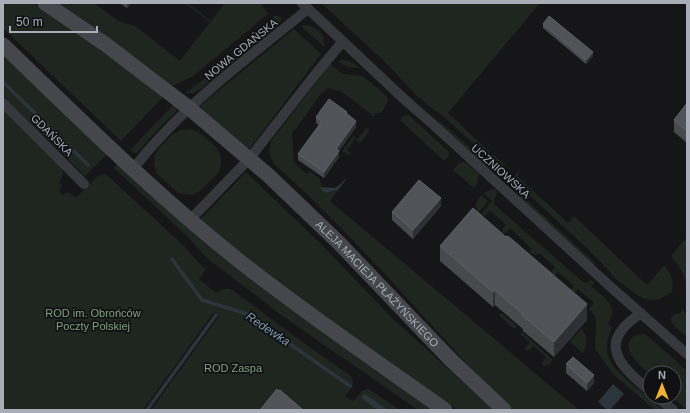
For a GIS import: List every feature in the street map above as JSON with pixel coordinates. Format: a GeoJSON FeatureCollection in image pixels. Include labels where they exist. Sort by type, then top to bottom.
{"type":"FeatureCollection","features":[{"type":"Feature","properties":{"kind":"main road","name":"ALEJA MACIEJA PŁAŻYŃSKIEGO"},"geometry":{"type":"LineString","coordinates":[[45,3],[105,44],[189,108],[273,180],[338,242],[429,338],[504,410]]}},
{"type":"Feature","properties":{"kind":"main road"},"geometry":{"type":"LineString","coordinates":[[3,45],[133,169],[190,220],[251,270],[334,332],[445,410]]}},
{"type":"Feature","properties":{"kind":"street","name":"NOWA GDAŃSKA"},"geometry":{"type":"LineString","coordinates":[[189,108],[305,6]]}},
{"type":"Feature","properties":{"kind":"street","name":"UCZNIOWSKA"},"geometry":{"type":"LineString","coordinates":[[305,6],[404,99],[613,289],[687,354]]}},
{"type":"Feature","properties":{"kind":"street"},"geometry":{"type":"LineString","coordinates":[[190,220],[249,159],[342,41]]}},
{"type":"Feature","properties":{"kind":"street","name":"GDAŃSKA"},"geometry":{"type":"LineString","coordinates":[[3,103],[84,184]]}},
{"type":"Feature","properties":{"kind":"street"},"geometry":{"type":"LineString","coordinates":[[133,169],[189,108]]}},
{"type":"Feature","properties":{"kind":"street"},"geometry":{"type":"LineString","coordinates":[[641,313],[622,329],[616,341],[616,349],[623,366],[642,384]]}},
{"type":"Feature","properties":{"kind":"green space"},"geometry":{"type":"Polygon","coordinates":[[[3,3],[33,3],[65,23],[164,96],[121,141],[3,28],[3,3]]]}},
{"type":"Feature","properties":{"kind":"green space"},"geometry":{"type":"Polygon","coordinates":[[[57,3],[94,3],[117,20],[135,26],[180,61],[210,22],[185,3],[211,21],[225,3],[261,3],[268,14],[193,76],[173,86],[103,34],[57,3]]]}},
{"type":"Feature","properties":{"kind":"green space"},"geometry":{"type":"Polygon","coordinates":[[[321,3],[540,3],[448,113],[490,152],[487,156],[444,117],[417,96],[385,62],[321,3]]]}},
{"type":"Feature","properties":{"kind":"green space"},"geometry":{"type":"Polygon","coordinates":[[[273,16],[282,18],[279,24],[272,31],[201,89],[193,93],[185,93],[269,25],[273,20],[273,16]]]}},
{"type":"Feature","properties":{"kind":"green space"},"geometry":{"type":"Polygon","coordinates":[[[305,25],[313,27],[320,32],[324,39],[324,47],[301,26],[305,25]]]}},
{"type":"Feature","properties":{"kind":"green space"},"geometry":{"type":"Polygon","coordinates":[[[294,29],[321,54],[250,148],[248,148],[201,108],[201,105],[294,29]]]}},
{"type":"Feature","properties":{"kind":"green space"},"geometry":{"type":"Polygon","coordinates":[[[3,54],[107,154],[85,176],[3,96],[3,54]]]}},
{"type":"Feature","properties":{"kind":"green space"},"geometry":{"type":"Polygon","coordinates":[[[338,61],[350,61],[360,68],[347,67],[338,61]]]}},
{"type":"Feature","properties":{"kind":"green space"},"geometry":{"type":"Polygon","coordinates":[[[331,64],[343,74],[363,76],[387,96],[388,101],[383,111],[375,113],[374,116],[372,116],[342,92],[328,88],[320,95],[292,133],[295,164],[307,174],[310,171],[320,179],[321,187],[325,193],[338,190],[330,201],[579,410],[514,410],[467,364],[346,233],[273,163],[269,152],[272,140],[331,64]]]}},
{"type":"Feature","properties":{"kind":"green space"},"geometry":{"type":"Polygon","coordinates":[[[174,104],[179,109],[157,130],[137,153],[130,150],[174,104]]]}},
{"type":"Feature","properties":{"kind":"green space","name":"ROD im. Obrońców Poczty Polskiej"},"geometry":{"type":"Polygon","coordinates":[[[3,109],[61,166],[63,174],[59,183],[62,185],[59,191],[63,195],[68,192],[76,198],[98,176],[103,174],[107,175],[184,246],[206,269],[199,279],[216,293],[225,289],[234,291],[351,376],[353,384],[345,396],[353,401],[362,391],[368,389],[400,410],[388,410],[364,393],[361,398],[377,410],[151,410],[219,316],[213,313],[143,410],[3,410],[3,109]]]}},
{"type":"Feature","properties":{"kind":"green space"},"geometry":{"type":"Polygon","coordinates":[[[405,115],[410,116],[449,152],[449,155],[444,161],[400,120],[405,115]]]}},
{"type":"Feature","properties":{"kind":"green space"},"geometry":{"type":"Polygon","coordinates":[[[440,121],[488,164],[499,169],[490,169],[486,166],[439,122],[440,121]]]}},
{"type":"Feature","properties":{"kind":"green space"},"geometry":{"type":"Polygon","coordinates":[[[367,127],[369,130],[368,133],[360,143],[355,139],[347,150],[352,154],[348,155],[342,151],[353,136],[358,139],[367,127]]]}},
{"type":"Feature","properties":{"kind":"green space"},"geometry":{"type":"Polygon","coordinates":[[[191,129],[200,133],[216,147],[221,158],[219,172],[200,191],[192,195],[182,194],[176,191],[157,174],[154,164],[155,155],[160,147],[173,134],[181,130],[191,129]]]}},
{"type":"Feature","properties":{"kind":"green space"},"geometry":{"type":"Polygon","coordinates":[[[493,154],[504,164],[508,161],[503,167],[489,159],[493,154]]]}},
{"type":"Feature","properties":{"kind":"green space"},"geometry":{"type":"Polygon","coordinates":[[[464,162],[479,174],[477,184],[474,188],[453,170],[459,163],[464,162]]]}},
{"type":"Feature","properties":{"kind":"green space"},"geometry":{"type":"Polygon","coordinates":[[[117,163],[434,410],[418,410],[280,314],[212,262],[190,239],[114,168],[117,163]]]}},
{"type":"Feature","properties":{"kind":"green space"},"geometry":{"type":"Polygon","coordinates":[[[519,170],[518,177],[568,223],[574,216],[647,285],[664,265],[671,278],[673,285],[672,292],[660,299],[645,299],[637,295],[616,279],[593,254],[524,190],[514,177],[519,170]]]}},
{"type":"Feature","properties":{"kind":"green space"},"geometry":{"type":"Polygon","coordinates":[[[245,173],[248,174],[320,243],[394,320],[494,410],[457,410],[294,295],[200,220],[245,173]]]}},
{"type":"Feature","properties":{"kind":"green space"},"geometry":{"type":"Polygon","coordinates":[[[513,183],[520,194],[595,263],[593,264],[522,199],[517,193],[513,183]]]}},
{"type":"Feature","properties":{"kind":"green space"},"geometry":{"type":"Polygon","coordinates":[[[491,189],[495,189],[497,192],[494,202],[495,205],[583,282],[586,283],[591,280],[595,282],[591,286],[609,302],[612,312],[608,324],[612,327],[608,337],[607,346],[610,361],[626,379],[642,392],[642,399],[614,375],[595,349],[596,321],[594,315],[589,309],[594,303],[578,289],[573,295],[569,292],[574,286],[558,272],[553,277],[549,274],[555,267],[539,253],[536,255],[529,253],[532,249],[510,228],[505,233],[502,233],[502,230],[506,225],[490,211],[485,216],[481,214],[492,201],[484,194],[491,189]]]}},
{"type":"Feature","properties":{"kind":"green space"},"geometry":{"type":"Polygon","coordinates":[[[481,195],[488,201],[479,212],[476,206],[481,195]]]}},
{"type":"Feature","properties":{"kind":"green space"},"geometry":{"type":"Polygon","coordinates":[[[687,237],[687,283],[680,268],[671,256],[687,237]]]}},
{"type":"Feature","properties":{"kind":"green space"},"geometry":{"type":"Polygon","coordinates":[[[681,309],[687,315],[687,337],[676,328],[671,320],[671,317],[681,313],[681,309]]]}},
{"type":"Feature","properties":{"kind":"green space"},"geometry":{"type":"Polygon","coordinates":[[[501,313],[517,326],[514,329],[499,315],[501,313]]]}},
{"type":"Feature","properties":{"kind":"green space"},"geometry":{"type":"Polygon","coordinates":[[[581,329],[586,337],[583,353],[570,342],[581,329]]]}},
{"type":"Feature","properties":{"kind":"green space"},"geometry":{"type":"Polygon","coordinates":[[[522,332],[553,360],[549,365],[545,366],[542,364],[546,357],[533,346],[528,351],[525,350],[530,343],[520,334],[522,332]]]}},
{"type":"Feature","properties":{"kind":"green space"},"geometry":{"type":"Polygon","coordinates":[[[642,334],[646,335],[680,365],[642,365],[642,367],[634,359],[629,350],[630,340],[635,336],[642,334]]]}},
{"type":"Feature","properties":{"kind":"green space"},"geometry":{"type":"Polygon","coordinates":[[[682,367],[687,371],[687,410],[681,405],[682,367]]]}},
{"type":"Feature","properties":{"kind":"green space"},"geometry":{"type":"Polygon","coordinates":[[[649,405],[657,405],[663,410],[655,410],[649,405]]]}},
{"type":"Feature","properties":{"kind":"shaded area"},"geometry":{"type":"Polygon","coordinates":[[[347,178],[338,190],[325,193],[320,188],[335,188],[347,178]]]}},
{"type":"Feature","properties":{"kind":"shaded area"},"geometry":{"type":"Polygon","coordinates":[[[613,384],[624,394],[610,410],[607,410],[598,402],[613,384]]]}},
{"type":"Feature","properties":{"kind":"shaded area"},"geometry":{"type":"Polygon","coordinates":[[[364,393],[388,410],[377,410],[361,398],[364,393]]]}},
{"type":"Feature","properties":{"kind":"building"},"geometry":{"type":"Polygon","coordinates":[[[549,16],[593,52],[586,60],[543,24],[549,16]]]}},
{"type":"Feature","properties":{"kind":"building"},"geometry":{"type":"Polygon","coordinates":[[[329,99],[347,112],[346,113],[356,121],[336,149],[339,151],[324,172],[298,154],[322,121],[316,117],[329,99]]]}},
{"type":"Feature","properties":{"kind":"building"},"geometry":{"type":"Polygon","coordinates":[[[687,103],[687,129],[686,130],[674,120],[687,103]]]}},
{"type":"Feature","properties":{"kind":"building"},"geometry":{"type":"Polygon","coordinates":[[[419,180],[441,198],[413,230],[392,212],[419,180]]]}},
{"type":"Feature","properties":{"kind":"building"},"geometry":{"type":"Polygon","coordinates":[[[473,208],[587,304],[554,342],[495,290],[493,292],[440,246],[473,208]]]}},
{"type":"Feature","properties":{"kind":"building"},"geometry":{"type":"Polygon","coordinates":[[[573,357],[594,375],[587,383],[566,364],[573,357]]]}},
{"type":"Feature","properties":{"kind":"building"},"geometry":{"type":"Polygon","coordinates":[[[277,389],[279,391],[280,390],[303,410],[260,410],[277,389]]]}},
{"type":"Feature","properties":{"kind":"waterway","name":"Redewka"},"geometry":{"type":"LineString","coordinates":[[3,82],[88,165]]}},
{"type":"Feature","properties":{"kind":"waterway","name":"Redewka"},"geometry":{"type":"LineString","coordinates":[[172,259],[202,300],[247,314],[350,386]]}},
{"type":"Feature","properties":{"kind":"waterway"},"geometry":{"type":"LineString","coordinates":[[147,410],[216,315]]}},
{"type":"Feature","properties":{"kind":"park label","name":"ROD Zaspa"},"geometry":{"type":"Point","coordinates":[233,368]}}]}
